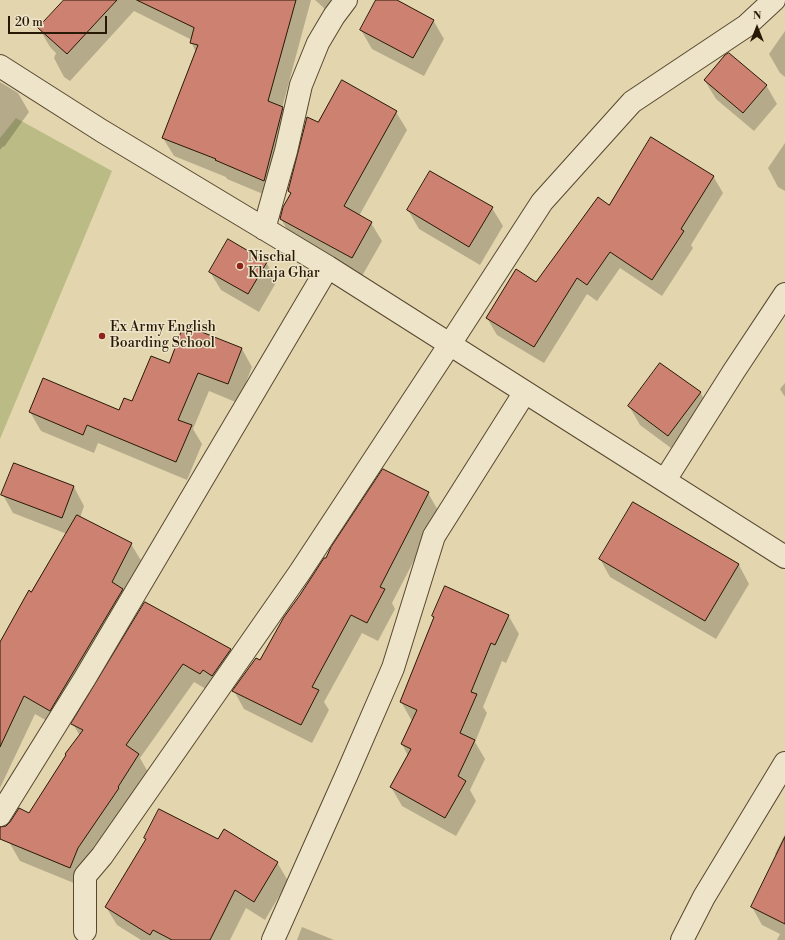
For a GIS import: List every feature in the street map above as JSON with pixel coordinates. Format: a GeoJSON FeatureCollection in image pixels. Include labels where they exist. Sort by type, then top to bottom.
{"type":"FeatureCollection","features":[{"type":"Feature","properties":{"kind":"street"},"geometry":{"type":"LineString","coordinates":[[264,229],[286,151],[301,85],[318,43],[334,16],[346,0]]}},
{"type":"Feature","properties":{"kind":"street"},"geometry":{"type":"LineString","coordinates":[[85,931],[85,876],[102,856],[300,572],[542,202],[632,102],[746,26],[774,0]]}},
{"type":"Feature","properties":{"kind":"street"},"geometry":{"type":"LineString","coordinates":[[0,66],[102,131],[328,267],[785,557]]}},
{"type":"Feature","properties":{"kind":"street"},"geometry":{"type":"LineString","coordinates":[[0,815],[86,678],[328,267]]}},
{"type":"Feature","properties":{"kind":"street"},"geometry":{"type":"LineString","coordinates":[[665,480],[785,294]]}},
{"type":"Feature","properties":{"kind":"street"},"geometry":{"type":"LineString","coordinates":[[273,940],[393,668],[434,536],[525,392]]}},
{"type":"Feature","properties":{"kind":"street"},"geometry":{"type":"LineString","coordinates":[[682,940],[704,897],[785,763]]}},
{"type":"Feature","properties":{"kind":"green space"},"geometry":{"type":"Polygon","coordinates":[[[16,118],[112,171],[0,439],[0,138],[16,118]]]}},
{"type":"Feature","properties":{"kind":"building"},"geometry":{"type":"Polygon","coordinates":[[[64,0],[117,0],[67,54],[38,28],[64,0]]]}},
{"type":"Feature","properties":{"kind":"building"},"geometry":{"type":"Polygon","coordinates":[[[137,0],[296,0],[268,101],[283,107],[264,181],[215,160],[216,159],[162,138],[198,45],[190,43],[194,28],[137,0]]]}},
{"type":"Feature","properties":{"kind":"building"},"geometry":{"type":"Polygon","coordinates":[[[376,0],[397,0],[434,20],[413,58],[360,30],[376,0]]]}},
{"type":"Feature","properties":{"kind":"building"},"geometry":{"type":"Polygon","coordinates":[[[729,53],[767,85],[743,113],[704,80],[725,55],[729,53]]]}},
{"type":"Feature","properties":{"kind":"building"},"geometry":{"type":"Polygon","coordinates":[[[342,80],[397,111],[344,206],[372,222],[352,258],[280,219],[283,207],[291,193],[288,191],[307,117],[318,122],[342,80]]]}},
{"type":"Feature","properties":{"kind":"building"},"geometry":{"type":"Polygon","coordinates":[[[651,137],[714,176],[681,229],[684,231],[652,280],[610,252],[587,285],[577,278],[534,347],[486,318],[516,269],[536,282],[598,197],[609,205],[651,137]]]}},
{"type":"Feature","properties":{"kind":"building"},"geometry":{"type":"Polygon","coordinates":[[[430,171],[493,207],[469,247],[407,210],[430,171]]]}},
{"type":"Feature","properties":{"kind":"building"},"geometry":{"type":"Polygon","coordinates":[[[228,239],[267,262],[248,294],[209,272],[228,239]]]}},
{"type":"Feature","properties":{"kind":"building"},"geometry":{"type":"Polygon","coordinates":[[[184,325],[242,348],[228,384],[198,373],[178,420],[192,425],[176,462],[87,425],[83,435],[29,412],[43,378],[119,410],[124,398],[132,401],[151,356],[169,363],[184,325]]]}},
{"type":"Feature","properties":{"kind":"building"},"geometry":{"type":"Polygon","coordinates":[[[660,363],[701,392],[668,436],[628,406],[660,363]]]}},
{"type":"Feature","properties":{"kind":"building"},"geometry":{"type":"Polygon","coordinates":[[[14,463],[74,486],[62,518],[1,495],[14,463]]]}},
{"type":"Feature","properties":{"kind":"building"},"geometry":{"type":"Polygon","coordinates":[[[383,469],[429,492],[380,587],[385,589],[367,623],[351,615],[312,687],[319,690],[301,725],[232,691],[256,658],[260,660],[284,617],[324,558],[326,558],[331,547],[383,469]]]}},
{"type":"Feature","properties":{"kind":"building"},"geometry":{"type":"Polygon","coordinates":[[[633,502],[739,564],[705,621],[599,559],[633,502]]]}},
{"type":"Feature","properties":{"kind":"building"},"geometry":{"type":"Polygon","coordinates":[[[77,515],[132,543],[112,582],[123,589],[50,711],[24,696],[0,747],[0,642],[29,590],[31,592],[77,515]]]}},
{"type":"Feature","properties":{"kind":"building"},"geometry":{"type":"Polygon","coordinates":[[[445,586],[509,615],[495,645],[491,643],[471,692],[477,694],[460,733],[475,740],[458,776],[466,781],[445,818],[390,787],[411,749],[401,744],[417,710],[400,702],[434,617],[432,616],[445,586]]]}},
{"type":"Feature","properties":{"kind":"building"},"geometry":{"type":"Polygon","coordinates":[[[145,602],[231,649],[212,676],[203,670],[200,674],[183,664],[126,745],[139,754],[118,787],[119,788],[78,848],[70,868],[0,839],[0,827],[6,826],[10,822],[19,808],[29,813],[66,755],[65,754],[83,730],[71,724],[145,602]]]}},
{"type":"Feature","properties":{"kind":"building"},"geometry":{"type":"Polygon","coordinates":[[[159,809],[218,839],[224,829],[278,862],[254,902],[235,890],[210,940],[172,940],[153,930],[150,935],[105,907],[146,839],[144,838],[159,809]]]}},
{"type":"Feature","properties":{"kind":"building"},"geometry":{"type":"Polygon","coordinates":[[[785,837],[785,924],[751,907],[785,837]]]}},
{"type":"Feature","properties":{"kind":"place","name":"Nischal Khaja Ghar"},"geometry":{"type":"Point","coordinates":[240,266]}},
{"type":"Feature","properties":{"kind":"place","name":"Ex Army English Boarding School"},"geometry":{"type":"Point","coordinates":[102,336]}}]}
